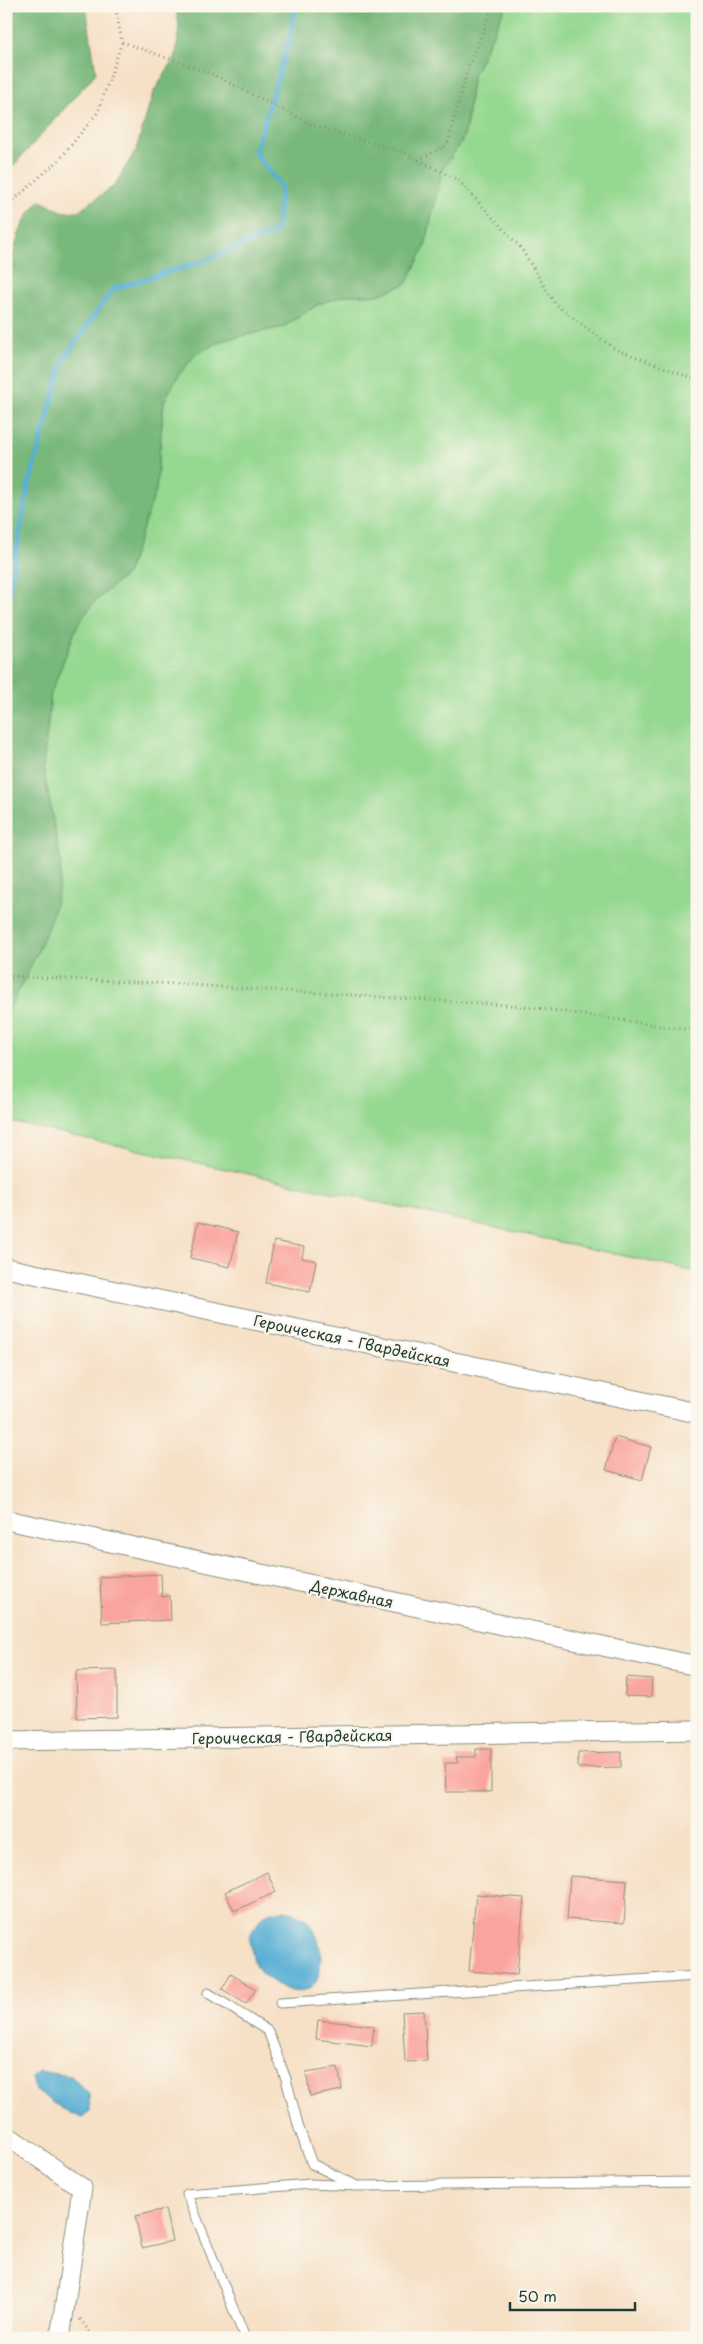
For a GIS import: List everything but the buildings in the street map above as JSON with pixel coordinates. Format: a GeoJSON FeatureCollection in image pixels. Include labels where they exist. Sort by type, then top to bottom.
{"type":"FeatureCollection","features":[{"type":"Feature","properties":{"kind":"street","name":"Героическая - Гвардейская"},"geometry":{"type":"LineString","coordinates":[[6,1268],[697,1412]]}},
{"type":"Feature","properties":{"kind":"street","name":"Державная"},"geometry":{"type":"LineString","coordinates":[[6,1520],[697,1666]]}},
{"type":"Feature","properties":{"kind":"street","name":"Героическая - Гвардейская"},"geometry":{"type":"LineString","coordinates":[[6,1741],[697,1730]]}},
{"type":"Feature","properties":{"kind":"street"},"geometry":{"type":"LineString","coordinates":[[6,2134],[82,2188],[60,2338]]}},
{"type":"Feature","properties":{"kind":"lane"},"geometry":{"type":"LineString","coordinates":[[280,2003],[697,1976]]}},
{"type":"Feature","properties":{"kind":"lane"},"geometry":{"type":"LineString","coordinates":[[208,1993],[268,2031],[286,2079],[299,2128],[312,2164],[358,2186]]}},
{"type":"Feature","properties":{"kind":"lane"},"geometry":{"type":"LineString","coordinates":[[245,2338],[187,2194],[310,2184],[358,2186],[697,2182]]}},
{"type":"Feature","properties":{"kind":"path"},"geometry":{"type":"LineString","coordinates":[[6,207],[60,159],[98,112],[122,42],[115,6]]}},
{"type":"Feature","properties":{"kind":"path"},"geometry":{"type":"LineString","coordinates":[[418,160],[447,145],[468,68],[491,12],[497,6]]}},
{"type":"Feature","properties":{"kind":"path"},"geometry":{"type":"LineString","coordinates":[[122,42],[212,74],[313,125],[405,153],[458,180],[521,248],[556,304],[615,349],[697,380]]}},
{"type":"Feature","properties":{"kind":"path"},"geometry":{"type":"LineString","coordinates":[[6,976],[176,984],[523,1006],[697,1031]]}},
{"type":"Feature","properties":{"kind":"green space"},"geometry":{"type":"Polygon","coordinates":[[[6,6],[86,6],[96,73],[6,174],[6,6]]]}},
{"type":"Feature","properties":{"kind":"green space"},"geometry":{"type":"Polygon","coordinates":[[[175,6],[506,6],[472,78],[466,129],[462,141],[442,170],[425,247],[406,284],[378,295],[346,295],[319,304],[283,327],[223,340],[196,354],[178,376],[164,401],[156,490],[127,574],[94,602],[77,626],[51,693],[43,767],[61,863],[60,883],[56,903],[42,942],[6,1017],[6,286],[17,240],[32,209],[40,201],[64,212],[78,211],[114,186],[136,150],[153,93],[176,56],[179,25],[175,6]]]}},
{"type":"Feature","properties":{"kind":"green space"},"geometry":{"type":"Polygon","coordinates":[[[506,6],[697,6],[697,1272],[6,1121],[6,1017],[41,943],[61,863],[43,767],[51,693],[77,626],[94,602],[127,574],[156,490],[164,401],[178,376],[196,354],[223,340],[283,327],[319,304],[346,295],[378,295],[425,247],[442,170],[462,141],[466,129],[472,78],[506,6]]]}},
{"type":"Feature","properties":{"kind":"water"},"geometry":{"type":"Polygon","coordinates":[[[286,1910],[304,1918],[312,1927],[318,1940],[321,1955],[320,1970],[315,1982],[307,1990],[295,1991],[278,1985],[261,1973],[254,1961],[249,1937],[259,1920],[271,1912],[286,1910]]]}},
{"type":"Feature","properties":{"kind":"water"},"geometry":{"type":"Polygon","coordinates":[[[38,2071],[71,2076],[89,2094],[90,2111],[84,2117],[70,2114],[35,2090],[32,2078],[38,2071]]]}},
{"type":"Feature","properties":{"kind":"waterway"},"geometry":{"type":"LineString","coordinates":[[6,605],[29,483],[64,359],[113,289],[203,261],[276,231],[281,186],[255,153],[286,51],[296,6]]}}]}
